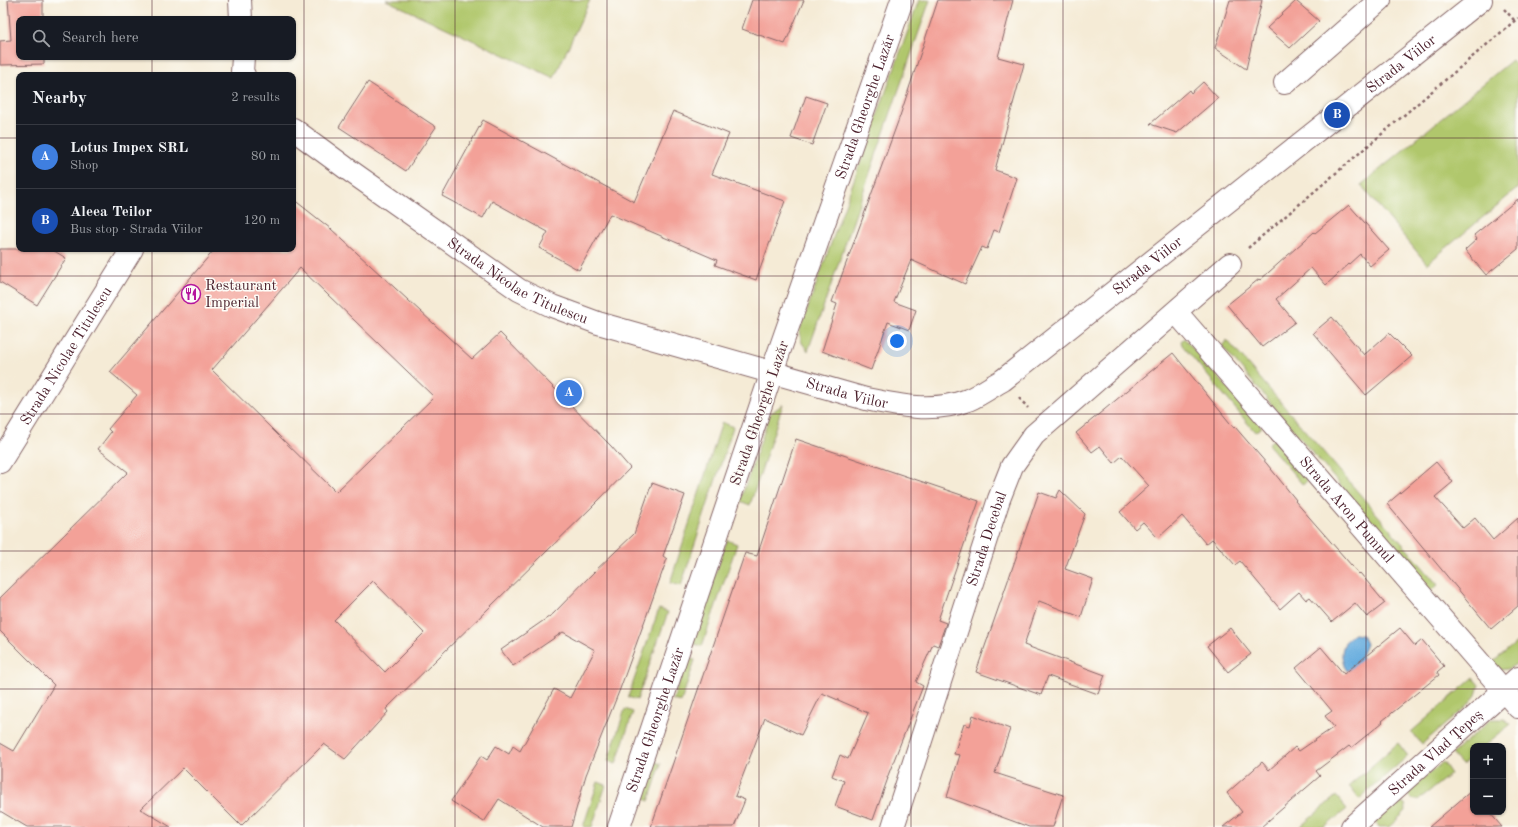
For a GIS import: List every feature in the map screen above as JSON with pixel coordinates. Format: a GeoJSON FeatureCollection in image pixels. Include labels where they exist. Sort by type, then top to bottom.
{"type":"FeatureCollection","features":[{"type":"Feature","properties":{"kind":"street"},"geometry":{"type":"LineString","coordinates":[[240,0],[241,16]]}},
{"type":"Feature","properties":{"kind":"street","name":"Strada Gheorghe Lazăr"},"geometry":{"type":"LineString","coordinates":[[620,827],[772,372],[902,0]]}},
{"type":"Feature","properties":{"kind":"street"},"geometry":{"type":"LineString","coordinates":[[1285,83],[1380,0]]}},
{"type":"Feature","properties":{"kind":"street","name":"Strada Viilor"},"geometry":{"type":"LineString","coordinates":[[772,372],[866,399],[907,407],[943,407],[968,400],[1003,380],[1481,0]]}},
{"type":"Feature","properties":{"kind":"street","name":"Strada Nicolae Titulescu"},"geometry":{"type":"LineString","coordinates":[[296,131],[520,290],[552,306],[598,323],[772,372]]}},
{"type":"Feature","properties":{"kind":"street","name":"Strada Nicolae Titulescu"},"geometry":{"type":"LineString","coordinates":[[0,462],[130,252]]}},
{"type":"Feature","properties":{"kind":"street","name":"Strada Decebal"},"geometry":{"type":"LineString","coordinates":[[892,827],[999,499],[1012,466],[1034,435],[1230,264]]}},
{"type":"Feature","properties":{"kind":"street","name":"Strada Aron Pumnul"},"geometry":{"type":"LineString","coordinates":[[1176,312],[1511,684],[1518,707]]}},
{"type":"Feature","properties":{"kind":"street","name":"Strada Vlad Țepeș"},"geometry":{"type":"LineString","coordinates":[[1352,827],[1511,684]]}},
{"type":"Feature","properties":{"kind":"path"},"geometry":{"type":"LineString","coordinates":[[1230,264],[1518,18]]}},
{"type":"Feature","properties":{"kind":"path"},"geometry":{"type":"LineString","coordinates":[[1003,380],[1044,427]]}},
{"type":"Feature","properties":{"kind":"green space"},"geometry":{"type":"Polygon","coordinates":[[[386,0],[590,0],[554,78],[386,0]]]}},
{"type":"Feature","properties":{"kind":"green space"},"geometry":{"type":"Polygon","coordinates":[[[919,0],[930,0],[808,351],[802,343],[799,332],[919,0]]]}},
{"type":"Feature","properties":{"kind":"green space"},"geometry":{"type":"Polygon","coordinates":[[[1512,60],[1518,68],[1518,188],[1427,264],[1361,185],[1512,60]]]}},
{"type":"Feature","properties":{"kind":"green space"},"geometry":{"type":"Polygon","coordinates":[[[1184,338],[1262,427],[1255,432],[1182,345],[1181,341],[1184,338]]]}},
{"type":"Feature","properties":{"kind":"green space"},"geometry":{"type":"Polygon","coordinates":[[[1227,340],[1438,585],[1430,591],[1222,346],[1227,340]]]}},
{"type":"Feature","properties":{"kind":"green space"},"geometry":{"type":"Polygon","coordinates":[[[783,404],[750,505],[740,501],[770,414],[783,404]]]}},
{"type":"Feature","properties":{"kind":"green space"},"geometry":{"type":"Polygon","coordinates":[[[722,422],[733,427],[681,586],[670,583],[722,422]]]}},
{"type":"Feature","properties":{"kind":"green space"},"geometry":{"type":"Polygon","coordinates":[[[1274,439],[1308,480],[1303,485],[1268,444],[1274,439]]]}},
{"type":"Feature","properties":{"kind":"green space"},"geometry":{"type":"Polygon","coordinates":[[[727,540],[737,544],[702,646],[691,643],[727,540]]]}},
{"type":"Feature","properties":{"kind":"green space"},"geometry":{"type":"Polygon","coordinates":[[[659,609],[668,612],[637,700],[628,697],[659,609]]]}},
{"type":"Feature","properties":{"kind":"green space"},"geometry":{"type":"Polygon","coordinates":[[[1518,641],[1518,663],[1508,669],[1499,670],[1493,662],[1518,641]]]}},
{"type":"Feature","properties":{"kind":"green space"},"geometry":{"type":"Polygon","coordinates":[[[687,658],[695,660],[681,702],[673,700],[687,658]]]}},
{"type":"Feature","properties":{"kind":"green space"},"geometry":{"type":"Polygon","coordinates":[[[1473,678],[1479,685],[1476,695],[1467,706],[1422,744],[1411,732],[1473,678]]]}},
{"type":"Feature","properties":{"kind":"green space"},"geometry":{"type":"Polygon","coordinates":[[[625,709],[633,712],[616,764],[608,761],[625,709]]]}},
{"type":"Feature","properties":{"kind":"green space"},"geometry":{"type":"Polygon","coordinates":[[[1491,719],[1504,719],[1511,724],[1488,743],[1470,743],[1470,758],[1462,765],[1452,754],[1491,719]]]}},
{"type":"Feature","properties":{"kind":"green space"},"geometry":{"type":"Polygon","coordinates":[[[1398,743],[1408,756],[1359,799],[1349,786],[1398,743]]]}},
{"type":"Feature","properties":{"kind":"green space"},"geometry":{"type":"Polygon","coordinates":[[[651,760],[661,764],[649,801],[638,796],[651,760]]]}},
{"type":"Feature","properties":{"kind":"green space"},"geometry":{"type":"Polygon","coordinates":[[[1443,762],[1451,774],[1418,800],[1414,800],[1410,797],[1407,793],[1408,791],[1443,762]]]}},
{"type":"Feature","properties":{"kind":"green space"},"geometry":{"type":"Polygon","coordinates":[[[598,782],[606,785],[592,827],[583,827],[598,782]]]}},
{"type":"Feature","properties":{"kind":"green space"},"geometry":{"type":"Polygon","coordinates":[[[1336,796],[1347,809],[1325,827],[1301,826],[1336,796]]]}},
{"type":"Feature","properties":{"kind":"green space"},"geometry":{"type":"Polygon","coordinates":[[[1397,799],[1405,804],[1405,812],[1389,827],[1379,827],[1373,819],[1397,799]]]}},
{"type":"Feature","properties":{"kind":"water"},"geometry":{"type":"Polygon","coordinates":[[[1354,634],[1362,635],[1366,644],[1361,656],[1364,663],[1347,671],[1344,666],[1342,651],[1346,641],[1354,634]]]}},
{"type":"Feature","properties":{"kind":"building"},"geometry":{"type":"Polygon","coordinates":[[[8,0],[43,0],[43,16],[16,16],[16,60],[44,60],[44,64],[0,65],[0,41],[11,40],[8,0]]]}},
{"type":"Feature","properties":{"kind":"building"},"geometry":{"type":"Polygon","coordinates":[[[752,0],[804,0],[785,44],[742,29],[752,0]]]}},
{"type":"Feature","properties":{"kind":"building"},"geometry":{"type":"Polygon","coordinates":[[[938,0],[1013,0],[998,57],[1024,64],[995,170],[1017,178],[999,232],[994,230],[987,249],[982,247],[965,284],[911,260],[894,302],[916,310],[909,330],[888,322],[871,370],[822,351],[837,304],[832,302],[900,116],[938,0]]]}},
{"type":"Feature","properties":{"kind":"building"},"geometry":{"type":"Polygon","coordinates":[[[1230,0],[1262,0],[1246,69],[1215,48],[1230,0]]]}},
{"type":"Feature","properties":{"kind":"building"},"geometry":{"type":"Polygon","coordinates":[[[1296,1],[1319,21],[1290,48],[1267,28],[1296,1]]]}},
{"type":"Feature","properties":{"kind":"building"},"geometry":{"type":"Polygon","coordinates":[[[368,82],[436,127],[406,171],[339,127],[368,82]]]}},
{"type":"Feature","properties":{"kind":"building"},"geometry":{"type":"Polygon","coordinates":[[[1203,82],[1218,98],[1177,133],[1150,124],[1189,90],[1191,93],[1203,82]]]}},
{"type":"Feature","properties":{"kind":"building"},"geometry":{"type":"Polygon","coordinates":[[[806,96],[827,103],[812,145],[791,138],[806,96]]]}},
{"type":"Feature","properties":{"kind":"building"},"geometry":{"type":"Polygon","coordinates":[[[673,111],[729,134],[712,174],[785,201],[756,280],[715,265],[717,260],[610,214],[579,270],[539,248],[548,232],[492,201],[483,218],[442,196],[483,120],[634,202],[673,111]]]}},
{"type":"Feature","properties":{"kind":"building"},"geometry":{"type":"Polygon","coordinates":[[[1518,199],[1518,249],[1486,275],[1465,250],[1477,239],[1474,235],[1518,199]]]}},
{"type":"Feature","properties":{"kind":"building"},"geometry":{"type":"Polygon","coordinates":[[[296,201],[331,229],[472,359],[500,333],[611,446],[630,468],[386,709],[388,712],[345,759],[324,744],[241,826],[183,768],[141,809],[171,827],[27,827],[0,811],[0,743],[14,751],[54,685],[0,631],[0,598],[128,472],[98,449],[111,432],[108,429],[137,395],[110,372],[212,252],[296,252],[296,201]],[[300,268],[212,370],[336,492],[434,397],[300,268]],[[373,581],[334,620],[385,672],[424,633],[373,581]]]}},
{"type":"Feature","properties":{"kind":"building"},"geometry":{"type":"Polygon","coordinates":[[[1349,205],[1389,250],[1370,266],[1360,254],[1326,285],[1311,268],[1276,299],[1295,322],[1262,347],[1227,305],[1259,279],[1260,280],[1314,232],[1315,233],[1349,205]]]}},
{"type":"Feature","properties":{"kind":"building"},"geometry":{"type":"Polygon","coordinates":[[[0,249],[16,249],[16,252],[56,252],[66,258],[37,305],[0,282],[0,249]]]}},
{"type":"Feature","properties":{"kind":"building"},"geometry":{"type":"Polygon","coordinates":[[[1332,317],[1364,355],[1389,333],[1412,356],[1366,395],[1313,333],[1332,317]]]}},
{"type":"Feature","properties":{"kind":"building"},"geometry":{"type":"Polygon","coordinates":[[[1173,353],[1234,428],[1235,427],[1267,464],[1296,500],[1295,501],[1385,603],[1367,617],[1355,603],[1332,622],[1310,597],[1306,600],[1299,592],[1280,609],[1240,561],[1235,565],[1212,539],[1206,544],[1182,516],[1158,538],[1143,522],[1135,529],[1120,512],[1149,486],[1122,456],[1114,463],[1100,446],[1092,452],[1076,433],[1173,353]]]}},
{"type":"Feature","properties":{"kind":"building"},"geometry":{"type":"Polygon","coordinates":[[[796,439],[979,501],[938,620],[946,623],[938,646],[933,644],[916,682],[923,686],[887,778],[873,820],[835,806],[844,781],[832,776],[840,755],[848,759],[868,713],[822,693],[801,735],[765,718],[735,796],[745,800],[734,827],[651,827],[745,553],[757,556],[796,439]]]}},
{"type":"Feature","properties":{"kind":"building"},"geometry":{"type":"Polygon","coordinates":[[[1436,462],[1453,482],[1435,497],[1463,528],[1475,518],[1493,540],[1518,518],[1518,606],[1491,629],[1387,504],[1436,462]]]}},
{"type":"Feature","properties":{"kind":"building"},"geometry":{"type":"Polygon","coordinates":[[[652,483],[685,495],[663,556],[667,559],[620,689],[586,775],[571,827],[543,827],[499,799],[484,822],[451,801],[481,756],[487,760],[496,746],[509,754],[513,746],[520,751],[554,689],[570,698],[595,650],[563,632],[513,666],[501,650],[553,614],[634,534],[652,483]]]}},
{"type":"Feature","properties":{"kind":"building"},"geometry":{"type":"Polygon","coordinates":[[[1060,490],[1085,514],[1065,569],[1093,579],[1081,617],[1039,601],[1024,645],[1105,675],[1098,694],[1048,676],[1041,695],[976,672],[1039,492],[1056,498],[1060,490]]]}},
{"type":"Feature","properties":{"kind":"building"},"geometry":{"type":"Polygon","coordinates":[[[1230,628],[1251,654],[1228,672],[1207,646],[1230,628]]]}},
{"type":"Feature","properties":{"kind":"building"},"geometry":{"type":"Polygon","coordinates":[[[1400,628],[1415,646],[1422,640],[1444,666],[1437,672],[1439,675],[1351,748],[1349,746],[1316,771],[1320,776],[1261,827],[1223,827],[1242,812],[1227,793],[1262,762],[1269,770],[1295,747],[1299,751],[1334,727],[1325,716],[1332,711],[1296,668],[1321,647],[1344,674],[1400,628]]]}},
{"type":"Feature","properties":{"kind":"building"},"geometry":{"type":"Polygon","coordinates":[[[973,715],[1010,729],[995,773],[1063,795],[1053,827],[1029,827],[947,797],[960,755],[954,754],[964,724],[970,726],[973,715]]]}},
{"type":"Feature","properties":{"kind":"building"},"geometry":{"type":"Polygon","coordinates":[[[1470,792],[1470,815],[1492,815],[1502,827],[1429,827],[1470,792]]]}},
{"type":"Feature","properties":{"kind":"place","name":"Aleea Teilor"},"geometry":{"type":"Point","coordinates":[1337,115]}},
{"type":"Feature","properties":{"kind":"place","name":"Restaurant Imperial"},"geometry":{"type":"Point","coordinates":[191,294]}},
{"type":"Feature","properties":{"kind":"place","name":"Lotus Impex SRL"},"geometry":{"type":"Point","coordinates":[569,393]}}]}
